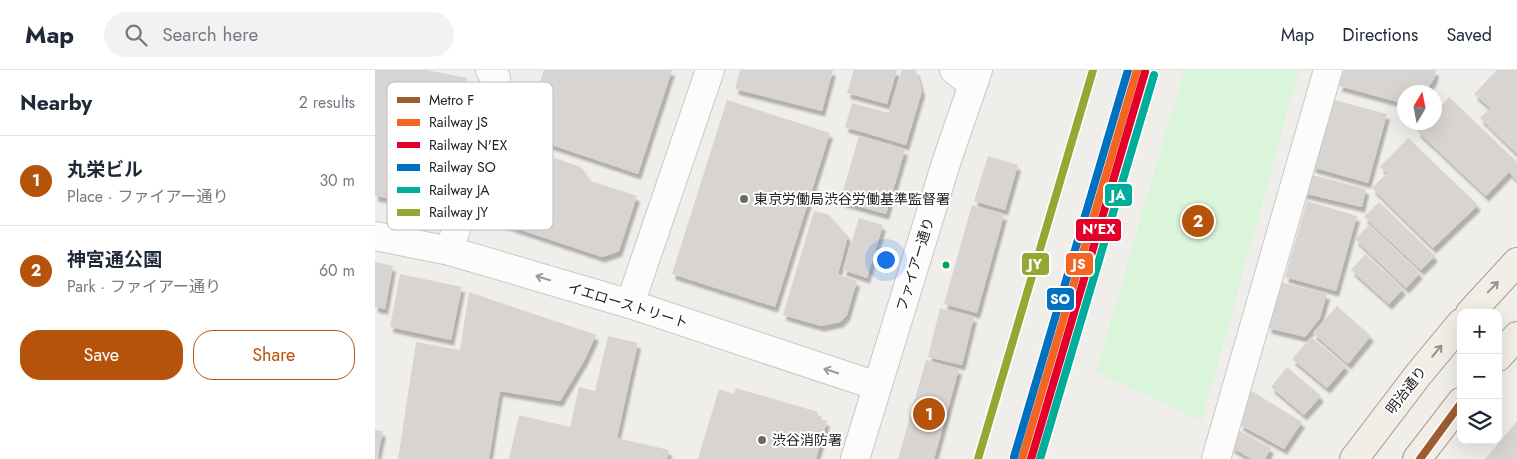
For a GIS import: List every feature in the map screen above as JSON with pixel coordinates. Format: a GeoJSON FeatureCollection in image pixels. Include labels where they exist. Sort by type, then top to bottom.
{"type":"FeatureCollection","features":[{"type":"Feature","properties":{"kind":"main road"},"geometry":{"type":"LineString","coordinates":[[1474,309],[1517,262]]}},
{"type":"Feature","properties":{"kind":"main road","name":"明治通り"},"geometry":{"type":"LineString","coordinates":[[1354,459],[1417,375],[1457,329]]}},
{"type":"Feature","properties":{"kind":"main road"},"geometry":{"type":"LineString","coordinates":[[1501,354],[1517,336]]}},
{"type":"Feature","properties":{"kind":"main road"},"geometry":{"type":"LineString","coordinates":[[1417,459],[1457,407]]}},
{"type":"Feature","properties":{"kind":"street"},"geometry":{"type":"LineString","coordinates":[[491,70],[496,78],[495,82]]}},
{"type":"Feature","properties":{"kind":"street"},"geometry":{"type":"LineString","coordinates":[[630,304],[710,70]]}},
{"type":"Feature","properties":{"kind":"street"},"geometry":{"type":"LineString","coordinates":[[1216,459],[1328,70]]}},
{"type":"Feature","properties":{"kind":"street","name":"ファイアー通り"},"geometry":{"type":"LineString","coordinates":[[855,459],[968,75]]}},
{"type":"Feature","properties":{"kind":"street"},"geometry":{"type":"LineString","coordinates":[[450,250],[455,230]]}},
{"type":"Feature","properties":{"kind":"street","name":"イエローストリート"},"geometry":{"type":"LineString","coordinates":[[375,236],[450,250],[630,304],[877,386]]}},
{"type":"Feature","properties":{"kind":"green space"},"geometry":{"type":"Polygon","coordinates":[[[1184,70],[1299,70],[1202,421],[1096,372],[1184,70]]]}},
{"type":"Feature","properties":{"kind":"building"},"geometry":{"type":"Polygon","coordinates":[[[375,70],[426,70],[467,78],[466,82],[387,82],[387,198],[375,196],[375,70]]]}},
{"type":"Feature","properties":{"kind":"building"},"geometry":{"type":"Polygon","coordinates":[[[544,70],[672,70],[638,174],[553,145],[553,82],[540,82],[544,70]]]}},
{"type":"Feature","properties":{"kind":"building"},"geometry":{"type":"Polygon","coordinates":[[[740,70],[833,70],[822,111],[735,89],[740,70]]]}},
{"type":"Feature","properties":{"kind":"building"},"geometry":{"type":"Polygon","coordinates":[[[854,70],[897,70],[887,104],[847,93],[854,70]]]}},
{"type":"Feature","properties":{"kind":"building"},"geometry":{"type":"Polygon","coordinates":[[[902,70],[916,70],[922,91],[906,145],[845,127],[852,103],[889,113],[902,70]]]}},
{"type":"Feature","properties":{"kind":"building"},"geometry":{"type":"Polygon","coordinates":[[[1344,70],[1436,70],[1434,79],[1430,85],[1397,85],[1397,102],[1339,86],[1344,70]]]}},
{"type":"Feature","properties":{"kind":"building"},"geometry":{"type":"Polygon","coordinates":[[[1497,70],[1517,70],[1517,154],[1480,118],[1490,108],[1474,94],[1497,70]]]}},
{"type":"Feature","properties":{"kind":"building"},"geometry":{"type":"Polygon","coordinates":[[[1449,97],[1517,162],[1517,181],[1509,172],[1486,196],[1417,131],[1442,130],[1442,105],[1449,97]]]}},
{"type":"Feature","properties":{"kind":"building"},"geometry":{"type":"Polygon","coordinates":[[[1330,99],[1387,114],[1368,183],[1312,167],[1330,99]]]}},
{"type":"Feature","properties":{"kind":"building"},"geometry":{"type":"Polygon","coordinates":[[[727,100],[830,133],[775,307],[672,274],[727,100]]]}},
{"type":"Feature","properties":{"kind":"building"},"geometry":{"type":"Polygon","coordinates":[[[859,136],[905,150],[886,214],[840,201],[859,136]]]}},
{"type":"Feature","properties":{"kind":"building"},"geometry":{"type":"Polygon","coordinates":[[[1408,138],[1478,205],[1433,248],[1372,188],[1387,173],[1380,167],[1408,138]]]}},
{"type":"Feature","properties":{"kind":"building"},"geometry":{"type":"Polygon","coordinates":[[[988,156],[1018,165],[1005,210],[974,201],[988,156]]]}},
{"type":"Feature","properties":{"kind":"building"},"geometry":{"type":"Polygon","coordinates":[[[553,157],[581,167],[591,181],[637,196],[619,251],[602,257],[521,230],[553,230],[553,157]]]}},
{"type":"Feature","properties":{"kind":"building"},"geometry":{"type":"Polygon","coordinates":[[[1308,174],[1366,189],[1362,207],[1303,193],[1308,174]]]}},
{"type":"Feature","properties":{"kind":"building"},"geometry":{"type":"Polygon","coordinates":[[[1307,201],[1357,216],[1336,291],[1285,277],[1307,201]]]}},
{"type":"Feature","properties":{"kind":"building"},"geometry":{"type":"Polygon","coordinates":[[[1379,202],[1435,256],[1421,270],[1364,217],[1379,202]]]}},
{"type":"Feature","properties":{"kind":"building"},"geometry":{"type":"Polygon","coordinates":[[[972,205],[1004,215],[977,313],[944,304],[972,205]]]}},
{"type":"Feature","properties":{"kind":"building"},"geometry":{"type":"Polygon","coordinates":[[[814,211],[828,214],[848,236],[838,274],[857,281],[847,315],[840,322],[821,326],[783,315],[814,211]]]}},
{"type":"Feature","properties":{"kind":"building"},"geometry":{"type":"Polygon","coordinates":[[[859,218],[883,225],[867,278],[843,270],[859,218]]]}},
{"type":"Feature","properties":{"kind":"building"},"geometry":{"type":"Polygon","coordinates":[[[1369,225],[1420,273],[1406,288],[1355,239],[1369,225]]]}},
{"type":"Feature","properties":{"kind":"building"},"geometry":{"type":"Polygon","coordinates":[[[1365,254],[1403,289],[1389,304],[1351,270],[1365,254]]]}},
{"type":"Feature","properties":{"kind":"building"},"geometry":{"type":"Polygon","coordinates":[[[375,262],[393,266],[385,309],[375,307],[375,262]]]}},
{"type":"Feature","properties":{"kind":"building"},"geometry":{"type":"Polygon","coordinates":[[[400,274],[462,287],[451,340],[390,327],[400,274]]]}},
{"type":"Feature","properties":{"kind":"building"},"geometry":{"type":"Polygon","coordinates":[[[1280,282],[1327,294],[1320,318],[1305,337],[1268,328],[1280,282]]]}},
{"type":"Feature","properties":{"kind":"building"},"geometry":{"type":"Polygon","coordinates":[[[469,292],[596,335],[585,359],[560,401],[500,391],[489,459],[398,459],[416,342],[460,350],[469,292]]]}},
{"type":"Feature","properties":{"kind":"building"},"geometry":{"type":"Polygon","coordinates":[[[1337,306],[1371,336],[1348,364],[1313,333],[1337,306]]]}},
{"type":"Feature","properties":{"kind":"building"},"geometry":{"type":"Polygon","coordinates":[[[940,308],[974,317],[962,365],[928,357],[940,308]]]}},
{"type":"Feature","properties":{"kind":"building"},"geometry":{"type":"Polygon","coordinates":[[[608,336],[638,343],[617,438],[669,450],[667,459],[509,459],[519,415],[570,427],[579,387],[595,391],[608,336]]]}},
{"type":"Feature","properties":{"kind":"building"},"geometry":{"type":"Polygon","coordinates":[[[1311,337],[1346,366],[1327,388],[1292,359],[1311,337]]]}},
{"type":"Feature","properties":{"kind":"building"},"geometry":{"type":"Polygon","coordinates":[[[926,360],[959,369],[934,459],[898,459],[926,360]]]}},
{"type":"Feature","properties":{"kind":"building"},"geometry":{"type":"Polygon","coordinates":[[[1287,367],[1321,396],[1304,415],[1271,387],[1287,367]]]}},
{"type":"Feature","properties":{"kind":"building","name":"渋谷消防署"},"geometry":{"type":"Polygon","coordinates":[[[736,388],[818,412],[817,418],[827,421],[816,459],[698,459],[719,389],[734,394],[736,388]]]}},
{"type":"Feature","properties":{"kind":"building"},"geometry":{"type":"Polygon","coordinates":[[[1250,390],[1302,422],[1284,449],[1240,425],[1250,390]]]}},
{"type":"Feature","properties":{"kind":"building"},"geometry":{"type":"Polygon","coordinates":[[[1517,421],[1517,459],[1485,459],[1498,444],[1502,444],[1502,439],[1517,421]]]}},
{"type":"Feature","properties":{"kind":"building"},"geometry":{"type":"Polygon","coordinates":[[[375,430],[383,431],[377,459],[375,459],[375,430]]]}},
{"type":"Feature","properties":{"kind":"building"},"geometry":{"type":"Polygon","coordinates":[[[1240,431],[1271,448],[1265,459],[1251,459],[1231,447],[1240,431]]]}},
{"type":"Feature","properties":{"kind":"metro line","name":"F"},"geometry":{"type":"LineString","coordinates":[[1420,459],[1457,408]]}},
{"type":"Feature","properties":{"kind":"rail line","name":"JY"},"geometry":{"type":"LineString","coordinates":[[978,459],[1093,70]]}},
{"type":"Feature","properties":{"kind":"rail line","name":"SO"},"geometry":{"type":"LineString","coordinates":[[1014,457],[1128,70]]}},
{"type":"Feature","properties":{"kind":"rail line","name":"JS"},"geometry":{"type":"LineString","coordinates":[[1022,459],[1137,70]]}},
{"type":"Feature","properties":{"kind":"rail line","name":"N'EX"},"geometry":{"type":"LineString","coordinates":[[1031,459],[1145,72]]}},
{"type":"Feature","properties":{"kind":"rail line","name":"JA"},"geometry":{"type":"LineString","coordinates":[[1040,459],[1154,75]]}},
{"type":"Feature","properties":{"kind":"place","name":"東京労働局渋谷労働基準監督署"},"geometry":{"type":"Point","coordinates":[744,199]}},
{"type":"Feature","properties":{"kind":"place","name":"神宮通公園"},"geometry":{"type":"Point","coordinates":[1198,221]}},
{"type":"Feature","properties":{"kind":"place","name":"丸栄ビル"},"geometry":{"type":"Point","coordinates":[929,414]}},
{"type":"Feature","properties":{"kind":"place","name":"渋谷消防署"},"geometry":{"type":"Point","coordinates":[762,440]}}]}
